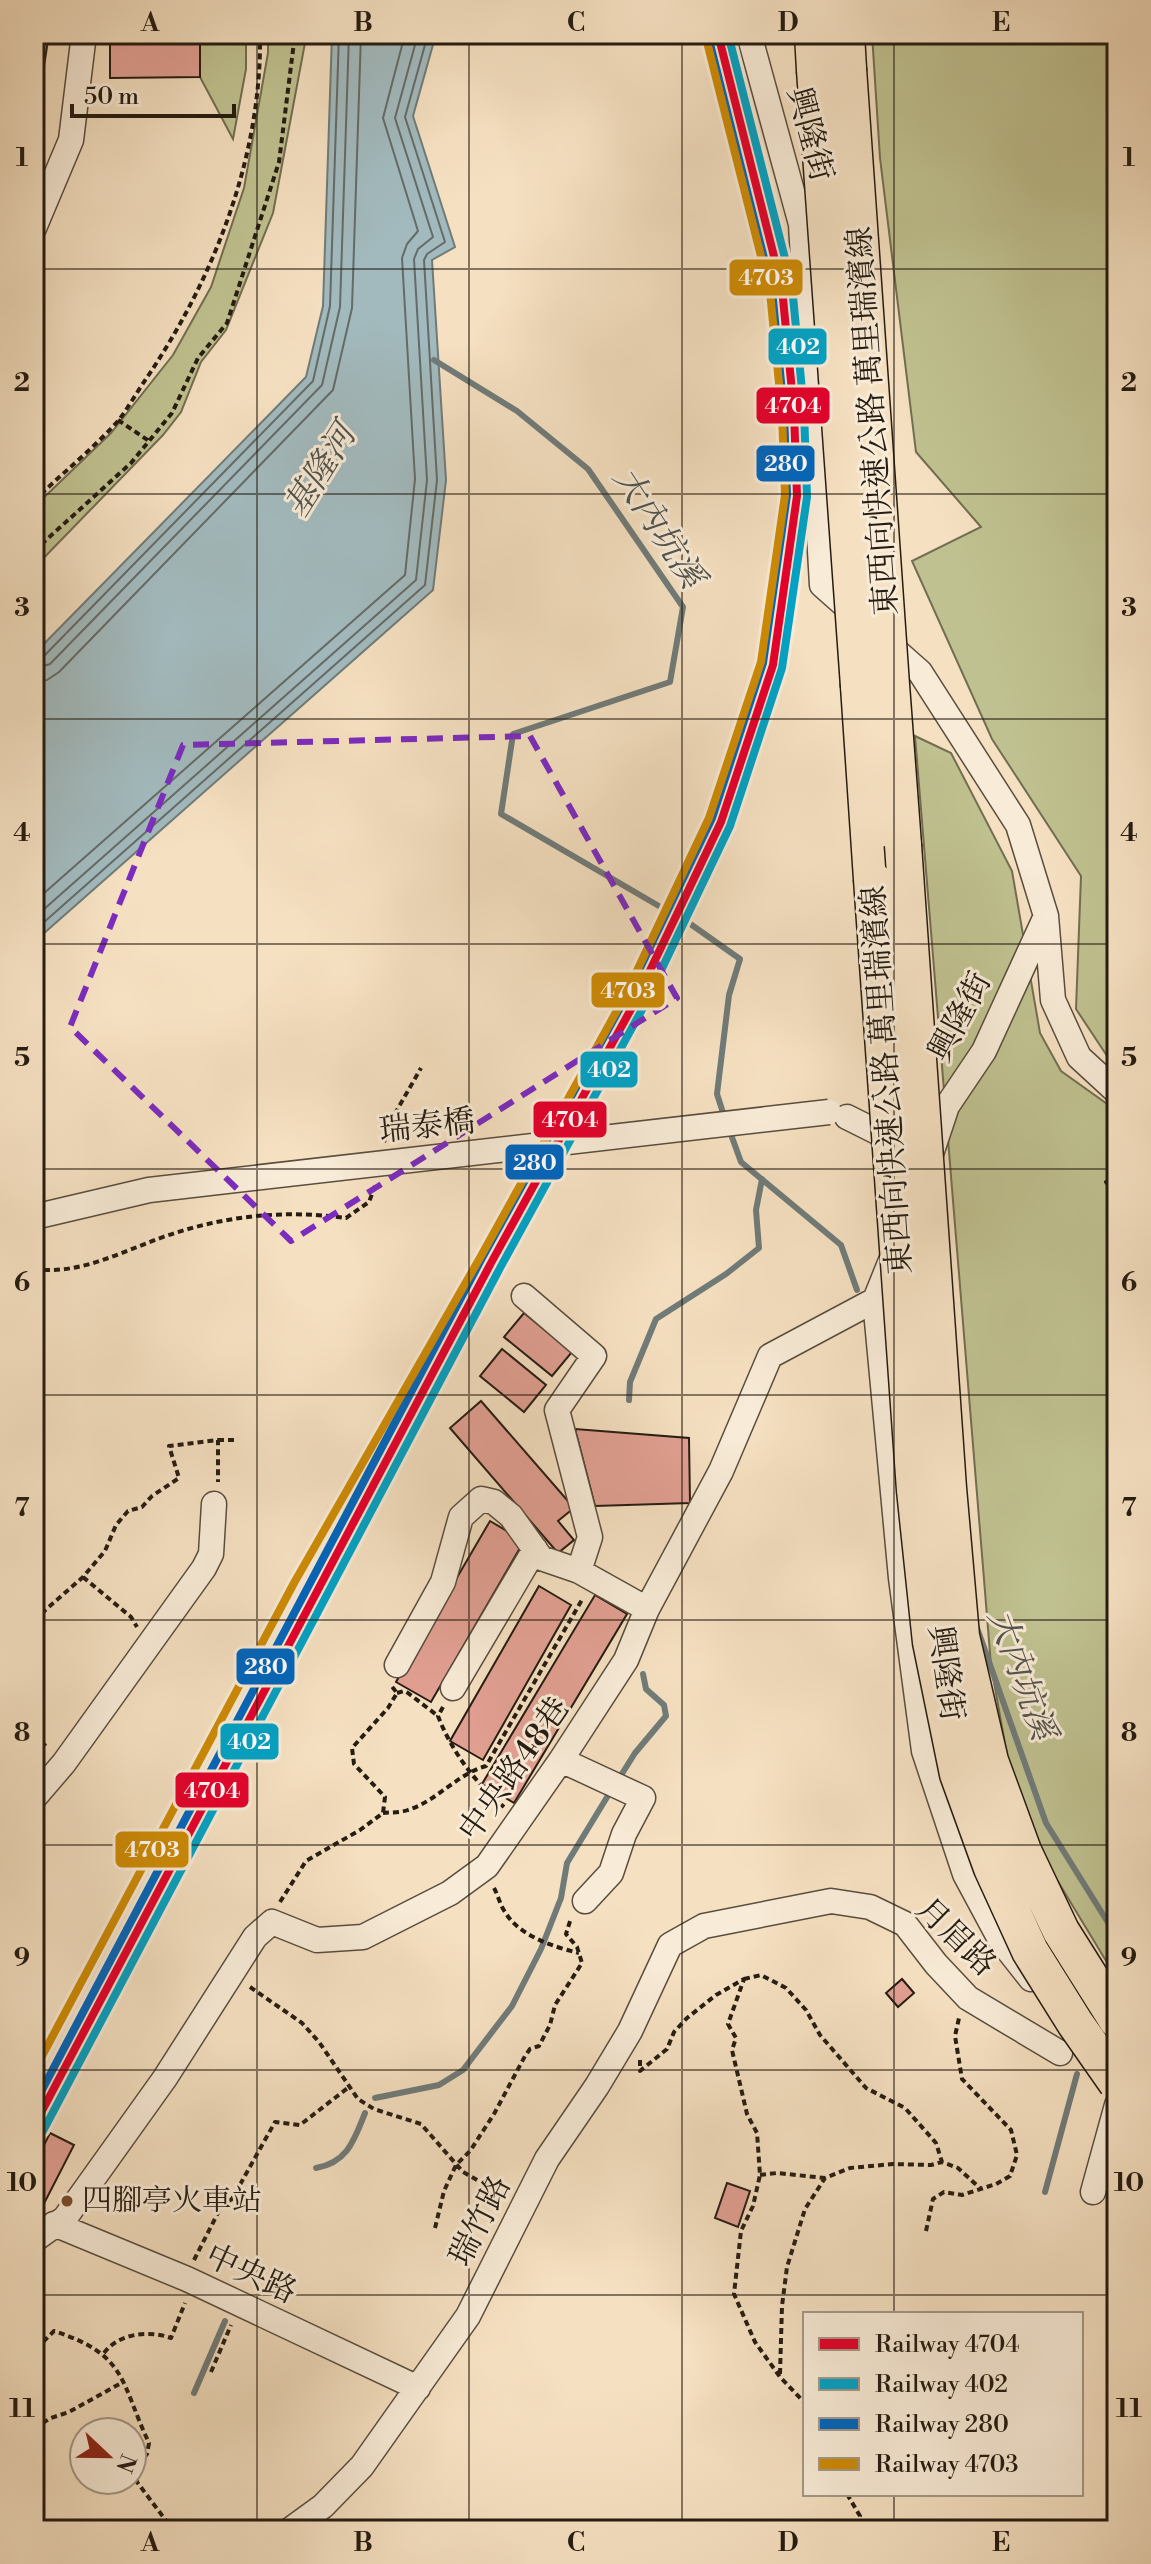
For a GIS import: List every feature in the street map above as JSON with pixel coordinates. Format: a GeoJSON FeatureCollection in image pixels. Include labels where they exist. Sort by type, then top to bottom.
{"type":"FeatureCollection","features":[{"type":"Feature","properties":{"kind":"highway","name":"東西向快速公路 萬里瑞濱線"},"geometry":{"type":"LineString","coordinates":[[813,34],[836,58],[875,685],[872,879],[915,1490],[931,1642],[958,1774],[992,1868],[1030,1951],[1075,2023],[1108,2068]]}},
{"type":"Feature","properties":{"kind":"highway","name":"東西向快速公路 萬里瑞濱線"},"geometry":{"type":"LineString","coordinates":[[875,685],[903,845],[961,1636],[990,1761],[1023,1851],[1061,1931],[1117,2020]]}},
{"type":"Feature","properties":{"kind":"street"},"geometry":{"type":"LineString","coordinates":[[34,228],[71,140],[84,34]]}},
{"type":"Feature","properties":{"kind":"street","name":"興隆街"},"geometry":{"type":"LineString","coordinates":[[749,34],[801,224],[822,585],[920,672],[1018,825],[1046,916],[984,1051],[947,1106],[913,1207],[875,1300],[901,1578],[924,1751],[965,1874],[1001,1941],[1108,2068]]}},
{"type":"Feature","properties":{"kind":"street"},"geometry":{"type":"LineString","coordinates":[[1046,916],[1053,1000],[1079,1057],[1117,1092]]}},
{"type":"Feature","properties":{"kind":"street","name":"瑞泰橋"},"geometry":{"type":"LineString","coordinates":[[34,1217],[149,1190],[838,1114],[947,1106]]}},
{"type":"Feature","properties":{"kind":"street"},"geometry":{"type":"LineString","coordinates":[[838,1114],[879,1133],[904,1165],[913,1207]]}},
{"type":"Feature","properties":{"kind":"street"},"geometry":{"type":"LineString","coordinates":[[524,1296],[594,1356],[557,1410],[590,1537],[585,1575]]}},
{"type":"Feature","properties":{"kind":"street","name":"中央路48巷"},"geometry":{"type":"LineString","coordinates":[[272,1922],[317,1940],[363,1937],[450,1893],[487,1866],[626,1660],[647,1609],[721,1471],[770,1356],[875,1300]]}},
{"type":"Feature","properties":{"kind":"street"},"geometry":{"type":"LineString","coordinates":[[397,1665],[443,1582],[461,1517],[481,1499],[494,1502],[511,1516],[541,1558],[585,1575],[647,1609]]}},
{"type":"Feature","properties":{"kind":"street"},"geometry":{"type":"LineString","coordinates":[[34,1798],[64,1763],[204,1568],[211,1554],[214,1504]]}},
{"type":"Feature","properties":{"kind":"street"},"geometry":{"type":"LineString","coordinates":[[453,1688],[535,1549]]}},
{"type":"Feature","properties":{"kind":"street"},"geometry":{"type":"LineString","coordinates":[[561,1760],[643,1798],[624,1834],[611,1873],[585,1901]]}},
{"type":"Feature","properties":{"kind":"street","name":"月眉路"},"geometry":{"type":"LineString","coordinates":[[704,1926],[831,1901],[870,1907],[905,1924],[968,1998],[1060,2053]]}},
{"type":"Feature","properties":{"kind":"street"},"geometry":{"type":"LineString","coordinates":[[34,2240],[65,2218],[165,2078],[255,1937],[272,1922]]}},
{"type":"Feature","properties":{"kind":"street","name":"瑞竹路"},"geometry":{"type":"LineString","coordinates":[[290,2530],[323,2506],[362,2466],[468,2316],[547,2159],[630,2031],[670,1945],[704,1926]]}},
{"type":"Feature","properties":{"kind":"street"},"geometry":{"type":"LineString","coordinates":[[1093,2192],[1117,2105]]}},
{"type":"Feature","properties":{"kind":"street","name":"中央路"},"geometry":{"type":"LineString","coordinates":[[54,2224],[190,2281],[418,2388]]}},
{"type":"Feature","properties":{"kind":"path"},"geometry":{"type":"LineString","coordinates":[[34,501],[118,420],[176,335],[223,234],[248,153],[261,70],[260,34]]}},
{"type":"Feature","properties":{"kind":"path"},"geometry":{"type":"LineString","coordinates":[[34,551],[131,463],[172,413],[198,358],[227,323],[279,162],[295,34]]}},
{"type":"Feature","properties":{"kind":"path"},"geometry":{"type":"LineString","coordinates":[[118,420],[149,441]]}},
{"type":"Feature","properties":{"kind":"path"},"geometry":{"type":"LineString","coordinates":[[382,1152],[384,1137],[421,1068]]}},
{"type":"Feature","properties":{"kind":"path"},"geometry":{"type":"LineString","coordinates":[[1117,1177],[1106,1182],[1117,1196]]}},
{"type":"Feature","properties":{"kind":"path"},"geometry":{"type":"LineString","coordinates":[[34,1269],[52,1272],[116,1257],[173,1233],[213,1222],[260,1215],[314,1214],[346,1218],[369,1202],[378,1181]]}},
{"type":"Feature","properties":{"kind":"path"},"geometry":{"type":"LineString","coordinates":[[214,1504],[218,1491],[218,1440]]}},
{"type":"Feature","properties":{"kind":"path"},"geometry":{"type":"LineString","coordinates":[[34,1620],[83,1577],[105,1551],[116,1525],[128,1511],[142,1507],[152,1496],[179,1478],[169,1446],[237,1440]]}},
{"type":"Feature","properties":{"kind":"path"},"geometry":{"type":"LineString","coordinates":[[272,1922],[278,1905],[306,1861],[383,1813],[409,1810],[486,1766],[582,1603],[585,1575]]}},
{"type":"Feature","properties":{"kind":"path"},"geometry":{"type":"LineString","coordinates":[[83,1577],[131,1617],[148,1646]]}},
{"type":"Feature","properties":{"kind":"path"},"geometry":{"type":"LineString","coordinates":[[397,1665],[388,1679],[397,1693]]}},
{"type":"Feature","properties":{"kind":"path"},"geometry":{"type":"LineString","coordinates":[[438,1716],[453,1688]]}},
{"type":"Feature","properties":{"kind":"path"},"geometry":{"type":"LineString","coordinates":[[383,1813],[385,1797],[354,1764],[352,1748],[388,1708],[397,1693],[404,1691],[438,1716],[446,1738],[488,1793],[519,1820]]}},
{"type":"Feature","properties":{"kind":"path"},"geometry":{"type":"LineString","coordinates":[[478,1873],[490,1881],[505,1913],[531,1936],[579,1953]]}},
{"type":"Feature","properties":{"kind":"path"},"geometry":{"type":"LineString","coordinates":[[435,2228],[444,2191],[456,2165],[470,2151],[494,2114],[525,2056],[530,2049],[539,2046],[550,2025],[555,2005],[582,1963],[566,1934],[569,1921],[585,1901]]}},
{"type":"Feature","properties":{"kind":"path"},"geometry":{"type":"LineString","coordinates":[[232,1973],[302,2023],[319,2042],[358,2099],[374,2109],[421,2124],[456,2165],[493,2189],[507,2204],[515,2223]]}},
{"type":"Feature","properties":{"kind":"path"},"geometry":{"type":"LineString","coordinates":[[630,2031],[640,2039],[640,2071],[667,2049],[674,2032],[687,2018],[716,1995],[744,1979],[761,1975],[786,1988],[806,2010],[820,2035],[866,2088],[905,2108],[936,2143],[942,2162]]}},
{"type":"Feature","properties":{"kind":"path"},"geometry":{"type":"LineString","coordinates":[[744,1979],[728,2024],[736,2038],[732,2050],[747,2114],[757,2133],[760,2175],[753,2206],[741,2231],[734,2294],[755,2342],[780,2377],[803,2401]]}},
{"type":"Feature","properties":{"kind":"path"},"geometry":{"type":"LineString","coordinates":[[926,2231],[933,2199],[944,2192],[962,2195],[1010,2176],[1017,2155],[1011,2130],[962,2079],[955,2036],[960,2013],[968,1998]]}},
{"type":"Feature","properties":{"kind":"path"},"geometry":{"type":"LineString","coordinates":[[104,2353],[125,2338],[157,2333],[171,2338],[200,2246],[222,2205],[232,2199],[275,2122],[300,2125],[349,2087]]}},
{"type":"Feature","properties":{"kind":"path"},"geometry":{"type":"LineString","coordinates":[[760,2175],[777,2173],[825,2178],[850,2168],[942,2162],[958,2168],[981,2189]]}},
{"type":"Feature","properties":{"kind":"path"},"geometry":{"type":"LineString","coordinates":[[780,2377],[782,2306],[787,2267],[805,2209],[825,2178]]}},
{"type":"Feature","properties":{"kind":"path"},"geometry":{"type":"LineString","coordinates":[[211,2372],[240,2304]]}},
{"type":"Feature","properties":{"kind":"path"},"geometry":{"type":"LineString","coordinates":[[34,2339],[43,2342],[54,2331],[104,2353],[118,2370],[149,2443],[147,2454],[135,2470],[137,2482],[173,2530]]}},
{"type":"Feature","properties":{"kind":"path"},"geometry":{"type":"LineString","coordinates":[[34,2428],[123,2382]]}},
{"type":"Feature","properties":{"kind":"path"},"geometry":{"type":"LineString","coordinates":[[848,2496],[860,2516],[856,2530]]}},
{"type":"Feature","properties":{"kind":"highlighted area"},"geometry":{"type":"Polygon","coordinates":[[[530,736],[677,998],[291,1241],[70,1027],[183,745],[530,736]]]}},
{"type":"Feature","properties":{"kind":"green space"},"geometry":{"type":"Polygon","coordinates":[[[200,34],[246,34],[246,69],[233,139],[200,77],[200,34]]]}},
{"type":"Feature","properties":{"kind":"green space"},"geometry":{"type":"Polygon","coordinates":[[[268,34],[305,34],[305,43],[273,213],[226,330],[201,362],[181,412],[163,435],[34,568],[34,507],[111,433],[173,355],[211,287],[244,188],[268,53],[268,34]]]}},
{"type":"Feature","properties":{"kind":"green space"},"geometry":{"type":"Polygon","coordinates":[[[872,34],[1117,34],[1117,1071],[1076,1009],[1081,876],[992,739],[912,561],[981,527],[916,452],[880,158],[872,34]]]}},
{"type":"Feature","properties":{"kind":"green space"},"geometry":{"type":"Polygon","coordinates":[[[915,736],[951,753],[1012,871],[1040,1033],[1061,1071],[1117,1111],[1117,1979],[1051,1870],[1014,1795],[991,1665],[915,736]]]}},
{"type":"Feature","properties":{"kind":"water","name":"基隆河"},"geometry":{"type":"Polygon","coordinates":[[[332,34],[436,34],[413,116],[455,247],[432,260],[446,480],[433,590],[34,942],[34,654],[306,377],[323,306],[332,34]]]}},
{"type":"Feature","properties":{"kind":"building"},"geometry":{"type":"Polygon","coordinates":[[[34,34],[49,34],[42,79],[34,78],[34,34]]]}},
{"type":"Feature","properties":{"kind":"building"},"geometry":{"type":"Polygon","coordinates":[[[110,34],[200,34],[200,77],[110,78],[110,34]]]}},
{"type":"Feature","properties":{"kind":"building"},"geometry":{"type":"Polygon","coordinates":[[[524,1313],[572,1352],[552,1376],[504,1337],[524,1313]]]}},
{"type":"Feature","properties":{"kind":"building"},"geometry":{"type":"Polygon","coordinates":[[[502,1349],[546,1385],[524,1412],[480,1376],[502,1349]]]}},
{"type":"Feature","properties":{"kind":"building"},"geometry":{"type":"Polygon","coordinates":[[[481,1401],[574,1508],[558,1521],[574,1540],[558,1553],[450,1428],[481,1401]]]}},
{"type":"Feature","properties":{"kind":"building"},"geometry":{"type":"Polygon","coordinates":[[[575,1429],[689,1438],[690,1503],[595,1506],[575,1429]]]}},
{"type":"Feature","properties":{"kind":"building"},"geometry":{"type":"Polygon","coordinates":[[[490,1521],[524,1541],[431,1702],[396,1682],[490,1521]]]}},
{"type":"Feature","properties":{"kind":"building"},"geometry":{"type":"Polygon","coordinates":[[[539,1586],[571,1605],[483,1760],[450,1741],[539,1586]]]}},
{"type":"Feature","properties":{"kind":"building"},"geometry":{"type":"Polygon","coordinates":[[[595,1595],[627,1614],[514,1803],[482,1784],[595,1595]]]}},
{"type":"Feature","properties":{"kind":"building"},"geometry":{"type":"Polygon","coordinates":[[[902,1979],[914,1993],[898,2007],[886,1993],[902,1979]]]}},
{"type":"Feature","properties":{"kind":"building"},"geometry":{"type":"Polygon","coordinates":[[[50,2133],[74,2145],[34,2223],[34,2165],[50,2133]]]}},
{"type":"Feature","properties":{"kind":"building"},"geometry":{"type":"Polygon","coordinates":[[[727,2183],[750,2191],[738,2227],[715,2218],[727,2183]]]}},
{"type":"Feature","properties":{"kind":"waterway","name":"大內坑溪"},"geometry":{"type":"LineString","coordinates":[[434,360],[517,411],[588,469],[683,607],[670,682],[513,734],[501,814],[664,909]]}},
{"type":"Feature","properties":{"kind":"waterway","name":"大內坑溪"},"geometry":{"type":"LineString","coordinates":[[689,923],[740,959],[729,995],[717,1094],[725,1119]]}},
{"type":"Feature","properties":{"kind":"waterway","name":"大內坑溪"},"geometry":{"type":"LineString","coordinates":[[729,1129],[741,1162],[841,1245],[857,1290]]}},
{"type":"Feature","properties":{"kind":"waterway"},"geometry":{"type":"LineString","coordinates":[[629,1400],[630,1382],[656,1319],[726,1274],[759,1248],[756,1210],[762,1179]]}},
{"type":"Feature","properties":{"kind":"waterway","name":"大內坑溪"},"geometry":{"type":"LineString","coordinates":[[976,1625],[1046,1823],[1117,1937]]}},
{"type":"Feature","properties":{"kind":"waterway"},"geometry":{"type":"LineString","coordinates":[[620,1777],[635,1753],[666,1716],[664,1705],[646,1689],[643,1674]]}},
{"type":"Feature","properties":{"kind":"waterway"},"geometry":{"type":"LineString","coordinates":[[375,2098],[439,2085],[463,2070],[512,2006],[541,1949],[561,1898],[567,1863],[612,1789]]}},
{"type":"Feature","properties":{"kind":"waterway"},"geometry":{"type":"LineString","coordinates":[[1045,2192],[1077,2074]]}},
{"type":"Feature","properties":{"kind":"waterway"},"geometry":{"type":"LineString","coordinates":[[316,2168],[343,2155],[365,2113]]}},
{"type":"Feature","properties":{"kind":"waterway"},"geometry":{"type":"LineString","coordinates":[[194,2393],[225,2321]]}},
{"type":"Feature","properties":{"kind":"rail line","name":"4703"},"geometry":{"type":"LineString","coordinates":[[34,2071],[294,1583],[625,996],[709,818],[761,662],[785,495],[782,414],[770,292],[705,34]]}},
{"type":"Feature","properties":{"kind":"rail line","name":"4704"},"geometry":{"type":"LineString","coordinates":[[34,2126],[491,1263],[635,1002],[721,822],[773,665],[797,496],[794,412],[782,288],[718,34]]}},
{"type":"Feature","properties":{"kind":"rail line","name":"402"},"geometry":{"type":"LineString","coordinates":[[43,2131],[500,1268],[644,1006],[730,826],[782,668],[807,497],[804,411],[792,286],[728,34]]}},
{"type":"Feature","properties":{"kind":"rail line","name":"280"},"geometry":{"type":"LineString","coordinates":[[34,2105],[482,1258],[626,997],[712,818],[763,663],[787,495],[784,413],[772,290],[708,36]]}},
{"type":"Feature","properties":{"kind":"place","name":"四腳亭火車站"},"geometry":{"type":"Point","coordinates":[67,2201]}}]}
